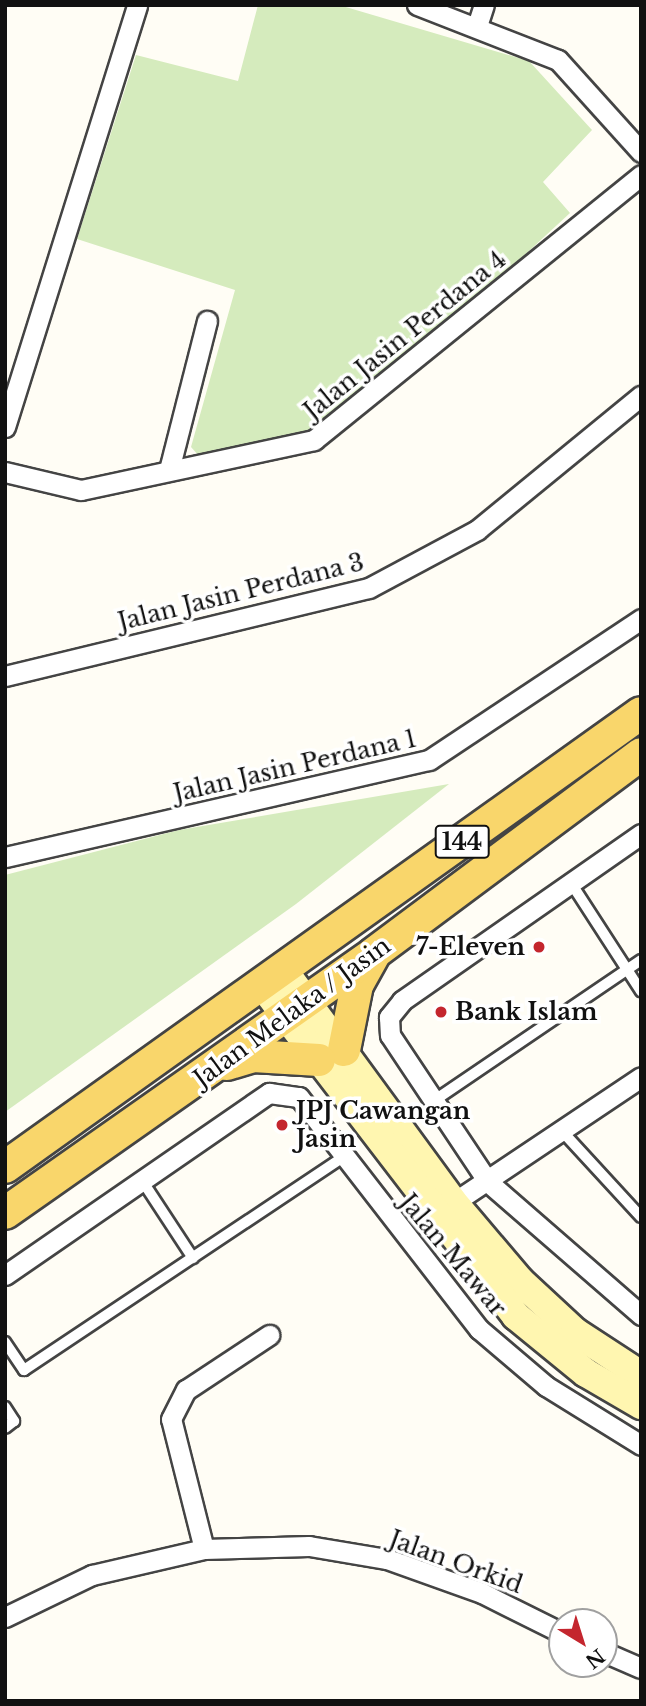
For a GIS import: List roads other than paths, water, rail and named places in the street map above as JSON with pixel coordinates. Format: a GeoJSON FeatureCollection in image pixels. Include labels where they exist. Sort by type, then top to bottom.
{"type":"FeatureCollection","features":[{"type":"Feature","properties":{"kind":"main road","name":"Jalan Melaka / Jasin"},"geometry":{"type":"LineString","coordinates":[[5,1167],[641,713]]}},
{"type":"Feature","properties":{"kind":"main road","name":"Jalan Melaka / Jasin"},"geometry":{"type":"LineString","coordinates":[[5,1213],[215,1068],[373,954],[641,754]]}},
{"type":"Feature","properties":{"kind":"main road"},"geometry":{"type":"LineString","coordinates":[[215,1068],[253,1056],[332,1055],[358,985],[373,954]]}},
{"type":"Feature","properties":{"kind":"street"},"geometry":{"type":"LineString","coordinates":[[5,426],[137,5]]}},
{"type":"Feature","properties":{"kind":"street"},"geometry":{"type":"LineString","coordinates":[[417,5],[477,26],[558,60],[641,152]]}},
{"type":"Feature","properties":{"kind":"street"},"geometry":{"type":"LineString","coordinates":[[477,26],[484,5]]}},
{"type":"Feature","properties":{"kind":"street","name":"Jalan Jasin Perdana 4"},"geometry":{"type":"LineString","coordinates":[[5,472],[81,490],[329,433],[641,175]]}},
{"type":"Feature","properties":{"kind":"street"},"geometry":{"type":"LineString","coordinates":[[169,470],[207,321]]}},
{"type":"Feature","properties":{"kind":"street","name":"Jalan Jasin Perdana 3"},"geometry":{"type":"LineString","coordinates":[[5,676],[369,588],[477,530],[641,396]]}},
{"type":"Feature","properties":{"kind":"street","name":"Jalan Jasin Perdana 1"},"geometry":{"type":"LineString","coordinates":[[5,857],[429,760],[641,619]]}},
{"type":"Feature","properties":{"kind":"street"},"geometry":{"type":"LineString","coordinates":[[641,834],[402,1000],[389,1017],[390,1035],[488,1182],[641,1315]]}},
{"type":"Feature","properties":{"kind":"street"},"geometry":{"type":"LineString","coordinates":[[273,978],[444,1209],[516,1316],[586,1373],[641,1405]]}},
{"type":"Feature","properties":{"kind":"street"},"geometry":{"type":"LineString","coordinates":[[444,1209],[488,1182],[560,1129],[639,1082]]}},
{"type":"Feature","properties":{"kind":"street","name":"Jalan Mawar"},"geometry":{"type":"LineString","coordinates":[[5,1275],[269,1093],[299,1097],[479,1329],[546,1386],[641,1445]]}},
{"type":"Feature","properties":{"kind":"street"},"geometry":{"type":"LineString","coordinates":[[444,1209],[575,1332],[641,1376]]}},
{"type":"Feature","properties":{"kind":"street"},"geometry":{"type":"LineString","coordinates":[[204,1549],[172,1419],[186,1390],[269,1335]]}},
{"type":"Feature","properties":{"kind":"street","name":"Jalan Orkid"},"geometry":{"type":"LineString","coordinates":[[5,1617],[92,1575],[204,1549],[309,1546],[387,1559],[482,1592],[548,1626]]}},
{"type":"Feature","properties":{"kind":"street"},"geometry":{"type":"LineString","coordinates":[[618,1658],[641,1668]]}},
{"type":"Feature","properties":{"kind":"lane"},"geometry":{"type":"LineString","coordinates":[[571,883],[641,991]]}},
{"type":"Feature","properties":{"kind":"lane"},"geometry":{"type":"LineString","coordinates":[[435,1100],[641,960]]}},
{"type":"Feature","properties":{"kind":"lane"},"geometry":{"type":"LineString","coordinates":[[560,1129],[641,1217]]}},
{"type":"Feature","properties":{"kind":"lane"},"geometry":{"type":"LineString","coordinates":[[5,1342],[24,1370],[343,1157]]}},
{"type":"Feature","properties":{"kind":"lane"},"geometry":{"type":"LineString","coordinates":[[143,1182],[193,1258]]}},
{"type":"Feature","properties":{"kind":"lane"},"geometry":{"type":"LineString","coordinates":[[5,1407],[14,1422],[5,1428]]}},
{"type":"Feature","properties":{"kind":"place","name":"7-Eleven"},"geometry":{"type":"Point","coordinates":[539,947]}},
{"type":"Feature","properties":{"kind":"place","name":"Bank Islam"},"geometry":{"type":"Point","coordinates":[441,1012]}},
{"type":"Feature","properties":{"kind":"place","name":"JPJ Cawangan Jasin"},"geometry":{"type":"Point","coordinates":[282,1125]}}]}
